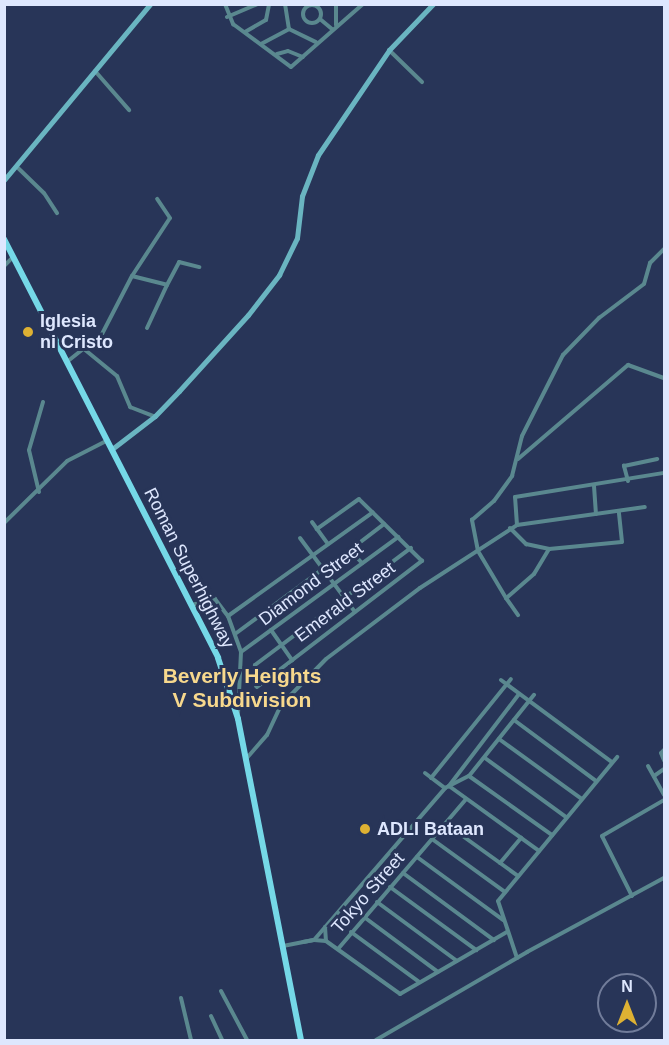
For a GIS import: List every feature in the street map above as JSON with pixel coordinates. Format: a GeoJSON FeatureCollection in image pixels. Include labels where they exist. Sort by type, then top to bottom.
{"type":"FeatureCollection","features":[{"type":"Feature","properties":{"kind":"main road","name":"Roman Superhighway"},"geometry":{"type":"LineString","coordinates":[[5,240],[218,658],[237,719],[301,1041]]}},
{"type":"Feature","properties":{"kind":"street"},"geometry":{"type":"LineString","coordinates":[[4,180],[150,4]]}},
{"type":"Feature","properties":{"kind":"street"},"geometry":{"type":"LineString","coordinates":[[225,4],[227,17],[291,67],[356,7],[363,4]]}},
{"type":"Feature","properties":{"kind":"street"},"geometry":{"type":"LineString","coordinates":[[227,17],[258,4]]}},
{"type":"Feature","properties":{"kind":"street"},"geometry":{"type":"LineString","coordinates":[[245,32],[266,20],[269,4]]}},
{"type":"Feature","properties":{"kind":"street"},"geometry":{"type":"LineString","coordinates":[[285,4],[289,29]]}},
{"type":"Feature","properties":{"kind":"street"},"geometry":{"type":"LineString","coordinates":[[300,4],[305,8],[307,21],[320,19],[334,27]]}},
{"type":"Feature","properties":{"kind":"street"},"geometry":{"type":"LineString","coordinates":[[334,27],[336,4]]}},
{"type":"Feature","properties":{"kind":"street"},"geometry":{"type":"LineString","coordinates":[[112,449],[154,416],[248,315],[279,275],[297,238],[302,196],[310,172],[389,50],[433,4]]}},
{"type":"Feature","properties":{"kind":"street"},"geometry":{"type":"LineString","coordinates":[[305,8],[316,6],[320,19]]}},
{"type":"Feature","properties":{"kind":"street"},"geometry":{"type":"LineString","coordinates":[[261,44],[289,29]]}},
{"type":"Feature","properties":{"kind":"street"},"geometry":{"type":"LineString","coordinates":[[289,29],[317,42]]}},
{"type":"Feature","properties":{"kind":"street"},"geometry":{"type":"LineString","coordinates":[[389,50],[422,82]]}},
{"type":"Feature","properties":{"kind":"street"},"geometry":{"type":"LineString","coordinates":[[276,55],[288,51],[303,57]]}},
{"type":"Feature","properties":{"kind":"street"},"geometry":{"type":"LineString","coordinates":[[95,71],[129,110]]}},
{"type":"Feature","properties":{"kind":"street"},"geometry":{"type":"LineString","coordinates":[[17,167],[44,193],[57,213]]}},
{"type":"Feature","properties":{"kind":"street"},"geometry":{"type":"LineString","coordinates":[[68,361],[102,334],[132,276],[170,218],[157,199]]}},
{"type":"Feature","properties":{"kind":"street"},"geometry":{"type":"LineString","coordinates":[[518,615],[478,550],[473,518],[500,495],[517,460],[524,430],[563,355],[600,318],[644,284],[650,263],[664,249]]}},
{"type":"Feature","properties":{"kind":"street"},"geometry":{"type":"LineString","coordinates":[[4,266],[13,257]]}},
{"type":"Feature","properties":{"kind":"street"},"geometry":{"type":"LineString","coordinates":[[147,328],[179,261],[199,267]]}},
{"type":"Feature","properties":{"kind":"street"},"geometry":{"type":"LineString","coordinates":[[132,276],[167,285]]}},
{"type":"Feature","properties":{"kind":"street"},"geometry":{"type":"LineString","coordinates":[[84,349],[117,376],[130,407],[154,416]]}},
{"type":"Feature","properties":{"kind":"street"},"geometry":{"type":"LineString","coordinates":[[517,460],[628,365],[664,378]]}},
{"type":"Feature","properties":{"kind":"street"},"geometry":{"type":"LineString","coordinates":[[39,492],[29,450],[43,402]]}},
{"type":"Feature","properties":{"kind":"street"},"geometry":{"type":"LineString","coordinates":[[4,523],[39,492],[67,461],[106,441]]}},
{"type":"Feature","properties":{"kind":"street"},"geometry":{"type":"LineString","coordinates":[[628,481],[624,466],[657,459]]}},
{"type":"Feature","properties":{"kind":"street"},"geometry":{"type":"LineString","coordinates":[[517,525],[515,497],[628,481],[664,473]]}},
{"type":"Feature","properties":{"kind":"street"},"geometry":{"type":"LineString","coordinates":[[594,486],[596,514]]}},
{"type":"Feature","properties":{"kind":"street"},"geometry":{"type":"LineString","coordinates":[[281,645],[411,548],[359,499],[317,529]]}},
{"type":"Feature","properties":{"kind":"street"},"geometry":{"type":"LineString","coordinates":[[245,759],[267,735],[281,705],[326,659],[420,588],[510,528],[517,525],[645,507]]}},
{"type":"Feature","properties":{"kind":"street"},"geometry":{"type":"LineString","coordinates":[[510,528],[526,544],[549,549],[622,542],[619,511]]}},
{"type":"Feature","properties":{"kind":"street"},"geometry":{"type":"LineString","coordinates":[[228,616],[373,512]]}},
{"type":"Feature","properties":{"kind":"street"},"geometry":{"type":"LineString","coordinates":[[312,522],[327,544]]}},
{"type":"Feature","properties":{"kind":"street"},"geometry":{"type":"LineString","coordinates":[[362,563],[351,550],[384,524]]}},
{"type":"Feature","properties":{"kind":"street","name":"Diamond Street"},"geometry":{"type":"LineString","coordinates":[[242,652],[398,537]]}},
{"type":"Feature","properties":{"kind":"street"},"geometry":{"type":"LineString","coordinates":[[300,538],[356,612]]}},
{"type":"Feature","properties":{"kind":"street","name":"Emerald Street"},"geometry":{"type":"LineString","coordinates":[[281,645],[255,665],[256,687],[422,561],[411,548]]}},
{"type":"Feature","properties":{"kind":"street"},"geometry":{"type":"LineString","coordinates":[[506,598],[534,574],[549,549]]}},
{"type":"Feature","properties":{"kind":"street"},"geometry":{"type":"LineString","coordinates":[[235,634],[323,569]]}},
{"type":"Feature","properties":{"kind":"street"},"geometry":{"type":"LineString","coordinates":[[192,605],[216,600],[228,616],[242,652],[237,719]]}},
{"type":"Feature","properties":{"kind":"street"},"geometry":{"type":"LineString","coordinates":[[271,630],[292,660]]}},
{"type":"Feature","properties":{"kind":"street"},"geometry":{"type":"LineString","coordinates":[[431,778],[511,679]]}},
{"type":"Feature","properties":{"kind":"street"},"geometry":{"type":"LineString","coordinates":[[501,680],[612,762]]}},
{"type":"Feature","properties":{"kind":"street"},"geometry":{"type":"LineString","coordinates":[[313,940],[447,787],[519,694]]}},
{"type":"Feature","properties":{"kind":"street"},"geometry":{"type":"LineString","coordinates":[[447,787],[469,776],[534,695]]}},
{"type":"Feature","properties":{"kind":"street"},"geometry":{"type":"LineString","coordinates":[[514,720],[596,781]]}},
{"type":"Feature","properties":{"kind":"street"},"geometry":{"type":"LineString","coordinates":[[499,739],[582,799]]}},
{"type":"Feature","properties":{"kind":"street"},"geometry":{"type":"LineString","coordinates":[[664,750],[661,753],[664,760]]}},
{"type":"Feature","properties":{"kind":"street"},"geometry":{"type":"LineString","coordinates":[[518,958],[498,901],[617,757]]}},
{"type":"Feature","properties":{"kind":"street"},"geometry":{"type":"LineString","coordinates":[[485,758],[567,817]]}},
{"type":"Feature","properties":{"kind":"street"},"geometry":{"type":"LineString","coordinates":[[648,766],[664,795]]}},
{"type":"Feature","properties":{"kind":"street"},"geometry":{"type":"LineString","coordinates":[[654,776],[664,769]]}},
{"type":"Feature","properties":{"kind":"street"},"geometry":{"type":"LineString","coordinates":[[425,773],[539,851]]}},
{"type":"Feature","properties":{"kind":"street"},"geometry":{"type":"LineString","coordinates":[[469,776],[552,835]]}},
{"type":"Feature","properties":{"kind":"street","name":"Tokyo Street"},"geometry":{"type":"LineString","coordinates":[[338,949],[466,799]]}},
{"type":"Feature","properties":{"kind":"street"},"geometry":{"type":"LineString","coordinates":[[632,896],[602,836],[664,800]]}},
{"type":"Feature","properties":{"kind":"street"},"geometry":{"type":"LineString","coordinates":[[446,824],[518,876]]}},
{"type":"Feature","properties":{"kind":"street"},"geometry":{"type":"LineString","coordinates":[[500,863],[521,838]]}},
{"type":"Feature","properties":{"kind":"street"},"geometry":{"type":"LineString","coordinates":[[432,839],[505,892]]}},
{"type":"Feature","properties":{"kind":"street"},"geometry":{"type":"LineString","coordinates":[[417,857],[505,921]]}},
{"type":"Feature","properties":{"kind":"street"},"geometry":{"type":"LineString","coordinates":[[403,873],[495,940]]}},
{"type":"Feature","properties":{"kind":"street"},"geometry":{"type":"LineString","coordinates":[[376,1041],[518,958],[664,878]]}},
{"type":"Feature","properties":{"kind":"street"},"geometry":{"type":"LineString","coordinates":[[390,887],[476,950]]}},
{"type":"Feature","properties":{"kind":"street"},"geometry":{"type":"LineString","coordinates":[[377,902],[457,961]]}},
{"type":"Feature","properties":{"kind":"street"},"geometry":{"type":"LineString","coordinates":[[364,917],[438,972]]}},
{"type":"Feature","properties":{"kind":"street"},"geometry":{"type":"LineString","coordinates":[[325,927],[326,941]]}},
{"type":"Feature","properties":{"kind":"street"},"geometry":{"type":"LineString","coordinates":[[351,932],[419,982]]}},
{"type":"Feature","properties":{"kind":"street"},"geometry":{"type":"LineString","coordinates":[[282,946],[313,940],[326,941],[400,994],[507,932]]}},
{"type":"Feature","properties":{"kind":"street"},"geometry":{"type":"LineString","coordinates":[[221,991],[246,1038],[238,1041]]}},
{"type":"Feature","properties":{"kind":"street"},"geometry":{"type":"LineString","coordinates":[[182,998],[191,1041]]}},
{"type":"Feature","properties":{"kind":"street"},"geometry":{"type":"LineString","coordinates":[[211,1016],[222,1041]]}},
{"type":"Feature","properties":{"kind":"place","name":"Iglesia ni Cristo"},"geometry":{"type":"Point","coordinates":[28,332]}},
{"type":"Feature","properties":{"kind":"place","name":"ADLI Bataan"},"geometry":{"type":"Point","coordinates":[365,829]}},
{"type":"Feature","properties":{"kind":"district","name":"Beverly Heights V Subdivision"},"geometry":{"type":"Point","coordinates":[242,688]}}]}
